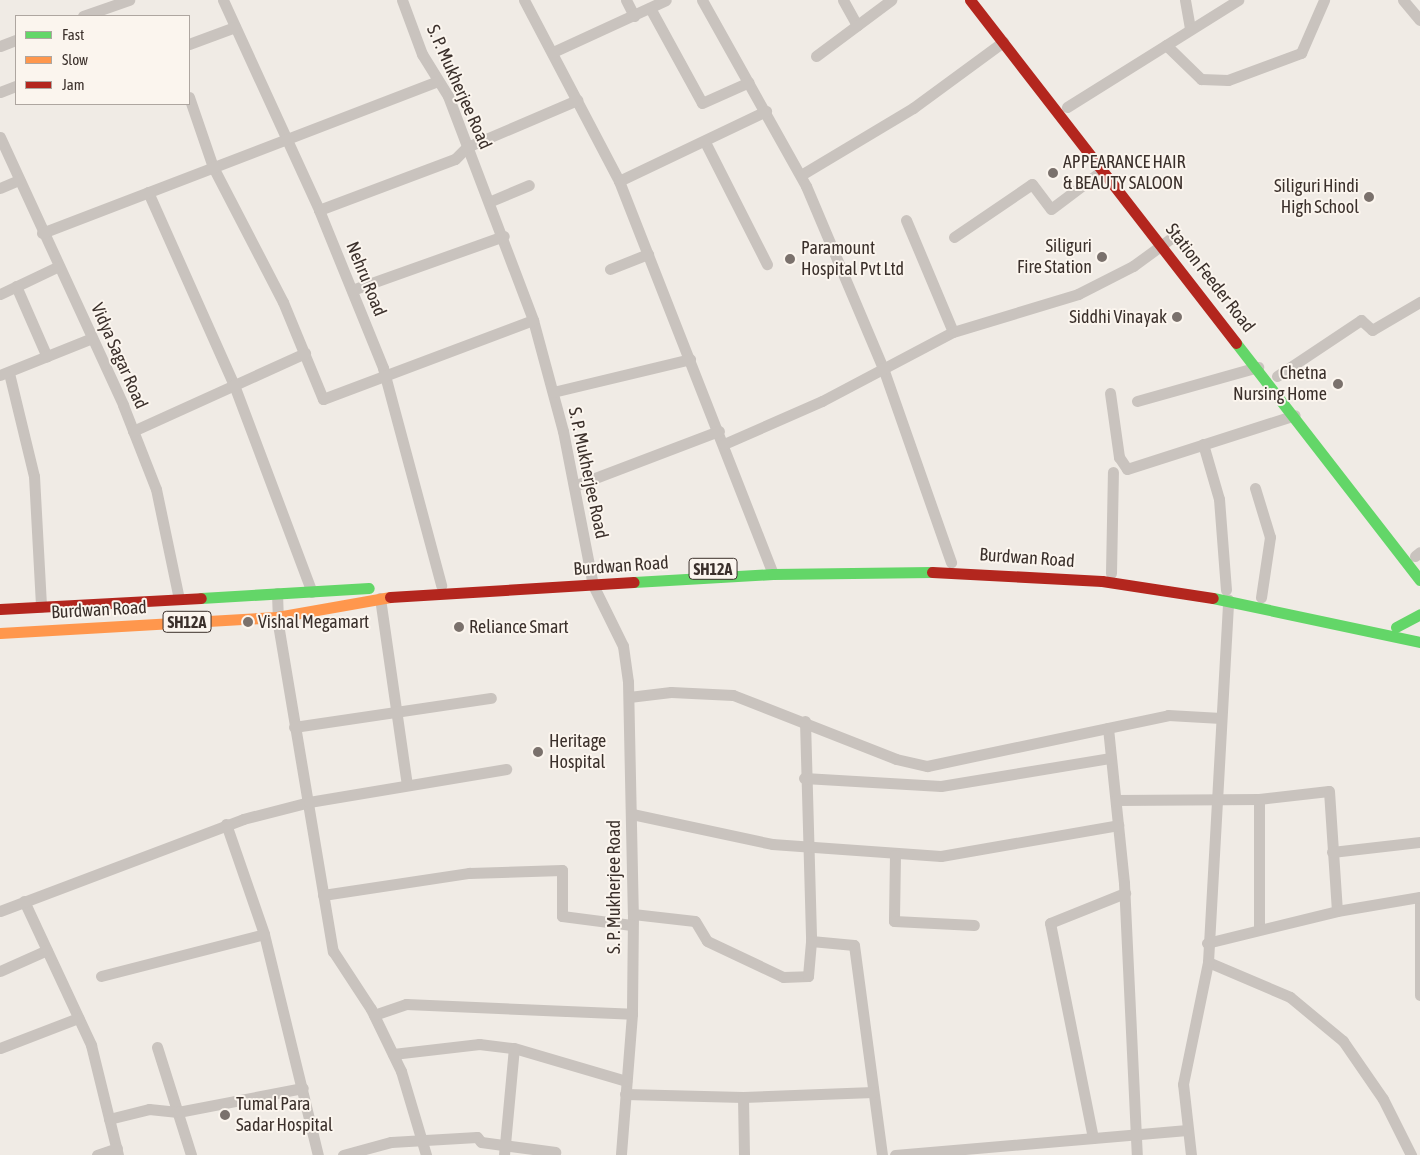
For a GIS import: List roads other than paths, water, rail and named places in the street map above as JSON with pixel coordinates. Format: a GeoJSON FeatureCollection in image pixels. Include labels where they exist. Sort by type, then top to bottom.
{"type":"FeatureCollection","features":[{"type":"Feature","properties":{"kind":"main road","name":"Station Feeder Road"},"geometry":{"type":"LineString","coordinates":[[970,0],[1104,170],[1277,376],[1418,557]]}},
{"type":"Feature","properties":{"kind":"main road","name":"Station Feeder Road"},"geometry":{"type":"LineString","coordinates":[[983,0],[1067,107],[1258,367],[1420,580]]}},
{"type":"Feature","properties":{"kind":"main road","name":"Burdwan Road"},"geometry":{"type":"LineString","coordinates":[[0,608],[277,593],[441,589],[951,562],[1111,573],[1227,595],[1420,642]]}},
{"type":"Feature","properties":{"kind":"main road","name":"Burdwan Road"},"geometry":{"type":"LineString","coordinates":[[772,570],[1037,575],[1261,597],[1420,633]]}},
{"type":"Feature","properties":{"kind":"main road","name":"Burdwan Road"},"geometry":{"type":"LineString","coordinates":[[0,633],[277,617],[441,589]]}},
{"type":"Feature","properties":{"kind":"main road"},"geometry":{"type":"LineString","coordinates":[[1396,627],[1420,614]]}},
{"type":"Feature","properties":{"kind":"street"},"geometry":{"type":"LineString","coordinates":[[86,15],[129,0]]}},
{"type":"Feature","properties":{"kind":"street","name":"Nehru Road"},"geometry":{"type":"LineString","coordinates":[[223,0],[319,210],[352,290],[384,376],[408,452],[441,589]]}},
{"type":"Feature","properties":{"kind":"street","name":"S. P. Mukherjee Road"},"geometry":{"type":"LineString","coordinates":[[402,0],[490,201],[534,320],[553,392],[574,486],[592,581],[623,646],[629,697],[632,814],[632,1014],[621,1155]]}},
{"type":"Feature","properties":{"kind":"street"},"geometry":{"type":"LineString","coordinates":[[524,0],[553,52],[619,181],[719,431],[772,570]]}},
{"type":"Feature","properties":{"kind":"street"},"geometry":{"type":"LineString","coordinates":[[626,0],[634,16]]}},
{"type":"Feature","properties":{"kind":"street"},"geometry":{"type":"LineString","coordinates":[[553,52],[666,0]]}},
{"type":"Feature","properties":{"kind":"street"},"geometry":{"type":"LineString","coordinates":[[702,0],[766,110],[801,175],[884,368],[951,562]]}},
{"type":"Feature","properties":{"kind":"street"},"geometry":{"type":"LineString","coordinates":[[843,0],[857,25]]}},
{"type":"Feature","properties":{"kind":"street"},"geometry":{"type":"LineString","coordinates":[[816,56],[891,0]]}},
{"type":"Feature","properties":{"kind":"street"},"geometry":{"type":"LineString","coordinates":[[1184,0],[1190,29]]}},
{"type":"Feature","properties":{"kind":"street"},"geometry":{"type":"LineString","coordinates":[[1067,107],[1238,0]]}},
{"type":"Feature","properties":{"kind":"street"},"geometry":{"type":"LineString","coordinates":[[1166,46],[1201,79],[1228,80],[1300,53],[1324,0]]}},
{"type":"Feature","properties":{"kind":"street"},"geometry":{"type":"LineString","coordinates":[[1403,0],[1420,20]]}},
{"type":"Feature","properties":{"kind":"street"},"geometry":{"type":"LineString","coordinates":[[650,8],[702,103],[749,82]]}},
{"type":"Feature","properties":{"kind":"street"},"geometry":{"type":"LineString","coordinates":[[190,44],[234,27]]}},
{"type":"Feature","properties":{"kind":"street"},"geometry":{"type":"LineString","coordinates":[[0,46],[15,40]]}},
{"type":"Feature","properties":{"kind":"street"},"geometry":{"type":"LineString","coordinates":[[801,175],[913,108],[1003,42]]}},
{"type":"Feature","properties":{"kind":"street"},"geometry":{"type":"LineString","coordinates":[[42,233],[437,81]]}},
{"type":"Feature","properties":{"kind":"street"},"geometry":{"type":"LineString","coordinates":[[0,92],[15,86]]}},
{"type":"Feature","properties":{"kind":"street"},"geometry":{"type":"LineString","coordinates":[[190,100],[213,167],[305,353],[323,399],[534,320]]}},
{"type":"Feature","properties":{"kind":"street"},"geometry":{"type":"LineString","coordinates":[[319,210],[455,159],[467,147],[577,100]]}},
{"type":"Feature","properties":{"kind":"street"},"geometry":{"type":"LineString","coordinates":[[619,181],[705,142],[766,110]]}},
{"type":"Feature","properties":{"kind":"street","name":"Vidya Sagar Road"},"geometry":{"type":"LineString","coordinates":[[0,138],[42,233],[92,338],[156,489],[179,599]]}},
{"type":"Feature","properties":{"kind":"street"},"geometry":{"type":"LineString","coordinates":[[705,142],[767,264]]}},
{"type":"Feature","properties":{"kind":"street"},"geometry":{"type":"LineString","coordinates":[[954,237],[1032,184],[1051,209],[1104,170]]}},
{"type":"Feature","properties":{"kind":"street"},"geometry":{"type":"LineString","coordinates":[[0,188],[20,180]]}},
{"type":"Feature","properties":{"kind":"street"},"geometry":{"type":"LineString","coordinates":[[490,201],[529,185]]}},
{"type":"Feature","properties":{"kind":"street"},"geometry":{"type":"LineString","coordinates":[[148,192],[234,385],[312,592]]}},
{"type":"Feature","properties":{"kind":"street"},"geometry":{"type":"LineString","coordinates":[[906,220],[953,332]]}},
{"type":"Feature","properties":{"kind":"street"},"geometry":{"type":"LineString","coordinates":[[352,290],[504,236]]}},
{"type":"Feature","properties":{"kind":"street"},"geometry":{"type":"LineString","coordinates":[[724,444],[822,401],[953,332],[1057,303],[1133,266],[1166,242]]}},
{"type":"Feature","properties":{"kind":"street"},"geometry":{"type":"LineString","coordinates":[[610,269],[648,254]]}},
{"type":"Feature","properties":{"kind":"street"},"geometry":{"type":"LineString","coordinates":[[0,294],[59,266]]}},
{"type":"Feature","properties":{"kind":"street"},"geometry":{"type":"LineString","coordinates":[[16,286],[47,357]]}},
{"type":"Feature","properties":{"kind":"street"},"geometry":{"type":"LineString","coordinates":[[1277,376],[1361,320],[1372,330],[1420,302]]}},
{"type":"Feature","properties":{"kind":"street"},"geometry":{"type":"LineString","coordinates":[[41,607],[34,476],[4,374],[92,338]]}},
{"type":"Feature","properties":{"kind":"street"},"geometry":{"type":"LineString","coordinates":[[133,431],[305,353]]}},
{"type":"Feature","properties":{"kind":"street"},"geometry":{"type":"LineString","coordinates":[[553,392],[690,359]]}},
{"type":"Feature","properties":{"kind":"street"},"geometry":{"type":"LineString","coordinates":[[1137,401],[1258,367]]}},
{"type":"Feature","properties":{"kind":"street"},"geometry":{"type":"LineString","coordinates":[[1110,394],[1120,457],[1127,468],[1294,415]]}},
{"type":"Feature","properties":{"kind":"street"},"geometry":{"type":"LineString","coordinates":[[574,486],[719,431]]}},
{"type":"Feature","properties":{"kind":"street"},"geometry":{"type":"LineString","coordinates":[[1191,1155],[1187,1130],[1187,1057],[1208,962],[1207,942],[1227,595],[1219,499],[1203,444]]}},
{"type":"Feature","properties":{"kind":"street"},"geometry":{"type":"LineString","coordinates":[[1111,573],[1113,472]]}},
{"type":"Feature","properties":{"kind":"street"},"geometry":{"type":"LineString","coordinates":[[1255,488],[1270,537],[1261,597]]}},
{"type":"Feature","properties":{"kind":"street"},"geometry":{"type":"LineString","coordinates":[[277,593],[277,617],[294,727],[333,951],[374,1015],[393,1054],[426,1155]]}},
{"type":"Feature","properties":{"kind":"street"},"geometry":{"type":"LineString","coordinates":[[380,598],[408,784]]}},
{"type":"Feature","properties":{"kind":"street"},"geometry":{"type":"LineString","coordinates":[[629,697],[698,692],[733,696],[805,721],[896,759],[927,766],[1168,715],[1221,718]]}},
{"type":"Feature","properties":{"kind":"street"},"geometry":{"type":"LineString","coordinates":[[294,727],[491,698]]}},
{"type":"Feature","properties":{"kind":"street"},"geometry":{"type":"LineString","coordinates":[[323,895],[469,873],[562,870],[562,916],[695,921],[707,941],[783,977],[808,976],[811,941],[810,847],[804,778],[805,721]]}},
{"type":"Feature","properties":{"kind":"street"},"geometry":{"type":"LineString","coordinates":[[1108,728],[1125,893],[1137,1155]]}},
{"type":"Feature","properties":{"kind":"street"},"geometry":{"type":"LineString","coordinates":[[804,778],[941,786],[1111,758]]}},
{"type":"Feature","properties":{"kind":"street"},"geometry":{"type":"LineString","coordinates":[[0,911],[226,824],[308,802],[506,769]]}},
{"type":"Feature","properties":{"kind":"street"},"geometry":{"type":"LineString","coordinates":[[1116,800],[1259,799],[1329,792],[1337,911]]}},
{"type":"Feature","properties":{"kind":"street"},"geometry":{"type":"LineString","coordinates":[[1259,799],[1259,928]]}},
{"type":"Feature","properties":{"kind":"street"},"geometry":{"type":"LineString","coordinates":[[632,814],[772,844],[895,855],[941,856],[1118,825]]}},
{"type":"Feature","properties":{"kind":"street"},"geometry":{"type":"LineString","coordinates":[[226,824],[264,934],[318,1155]]}},
{"type":"Feature","properties":{"kind":"street"},"geometry":{"type":"LineString","coordinates":[[1332,852],[1420,842]]}},
{"type":"Feature","properties":{"kind":"street"},"geometry":{"type":"LineString","coordinates":[[895,855],[894,921],[974,925]]}},
{"type":"Feature","properties":{"kind":"street"},"geometry":{"type":"LineString","coordinates":[[1093,1138],[1050,923],[1125,893]]}},
{"type":"Feature","properties":{"kind":"street"},"geometry":{"type":"LineString","coordinates":[[1207,942],[1259,928],[1337,911],[1420,897],[1420,995]]}},
{"type":"Feature","properties":{"kind":"street"},"geometry":{"type":"LineString","coordinates":[[24,901],[91,1045],[117,1151],[97,1155]]}},
{"type":"Feature","properties":{"kind":"street"},"geometry":{"type":"LineString","coordinates":[[100,976],[264,934]]}},
{"type":"Feature","properties":{"kind":"street"},"geometry":{"type":"LineString","coordinates":[[811,941],[854,945],[882,1155]]}},
{"type":"Feature","properties":{"kind":"street"},"geometry":{"type":"LineString","coordinates":[[0,971],[47,950]]}},
{"type":"Feature","properties":{"kind":"street"},"geometry":{"type":"LineString","coordinates":[[1208,962],[1290,997],[1343,1041],[1383,1099],[1411,1155]]}},
{"type":"Feature","properties":{"kind":"street"},"geometry":{"type":"LineString","coordinates":[[374,1015],[406,1004],[632,1014]]}},
{"type":"Feature","properties":{"kind":"street"},"geometry":{"type":"LineString","coordinates":[[0,1048],[25,1034],[78,1018]]}},
{"type":"Feature","properties":{"kind":"street"},"geometry":{"type":"LineString","coordinates":[[393,1054],[479,1044],[514,1048],[626,1081]]}},
{"type":"Feature","properties":{"kind":"street"},"geometry":{"type":"LineString","coordinates":[[157,1047],[191,1155]]}},
{"type":"Feature","properties":{"kind":"street"},"geometry":{"type":"LineString","coordinates":[[504,1150],[514,1048]]}},
{"type":"Feature","properties":{"kind":"street"},"geometry":{"type":"LineString","coordinates":[[109,1119],[149,1109],[178,1112],[303,1088]]}},
{"type":"Feature","properties":{"kind":"street"},"geometry":{"type":"LineString","coordinates":[[625,1094],[743,1097],[873,1092]]}},
{"type":"Feature","properties":{"kind":"street"},"geometry":{"type":"LineString","coordinates":[[743,1097],[744,1155]]}},
{"type":"Feature","properties":{"kind":"street"},"geometry":{"type":"LineString","coordinates":[[895,1155],[1187,1130]]}},
{"type":"Feature","properties":{"kind":"street"},"geometry":{"type":"LineString","coordinates":[[343,1155],[422,1140],[477,1137],[481,1142],[504,1150],[555,1152]]}},
{"type":"Feature","properties":{"kind":"place","name":"APPEARANCE HAIR & BEAUTY SALOON"},"geometry":{"type":"Point","coordinates":[1053,173]}},
{"type":"Feature","properties":{"kind":"place","name":"Siliguri Hindi High School"},"geometry":{"type":"Point","coordinates":[1369,197]}},
{"type":"Feature","properties":{"kind":"place","name":"Siliguri Fire Station"},"geometry":{"type":"Point","coordinates":[1102,257]}},
{"type":"Feature","properties":{"kind":"place","name":"Paramount Hospital Pvt Ltd"},"geometry":{"type":"Point","coordinates":[790,259]}},
{"type":"Feature","properties":{"kind":"place","name":"Siddhi Vinayak"},"geometry":{"type":"Point","coordinates":[1177,317]}},
{"type":"Feature","properties":{"kind":"place","name":"Chetna Nursing Home"},"geometry":{"type":"Point","coordinates":[1338,384]}},
{"type":"Feature","properties":{"kind":"place","name":"Vishal Megamart"},"geometry":{"type":"Point","coordinates":[248,622]}},
{"type":"Feature","properties":{"kind":"place","name":"Reliance Smart"},"geometry":{"type":"Point","coordinates":[459,627]}},
{"type":"Feature","properties":{"kind":"place","name":"Heritage Hospital"},"geometry":{"type":"Point","coordinates":[538,752]}},
{"type":"Feature","properties":{"kind":"place","name":"Tumal Para Sadar Hospital"},"geometry":{"type":"Point","coordinates":[225,1115]}}]}
